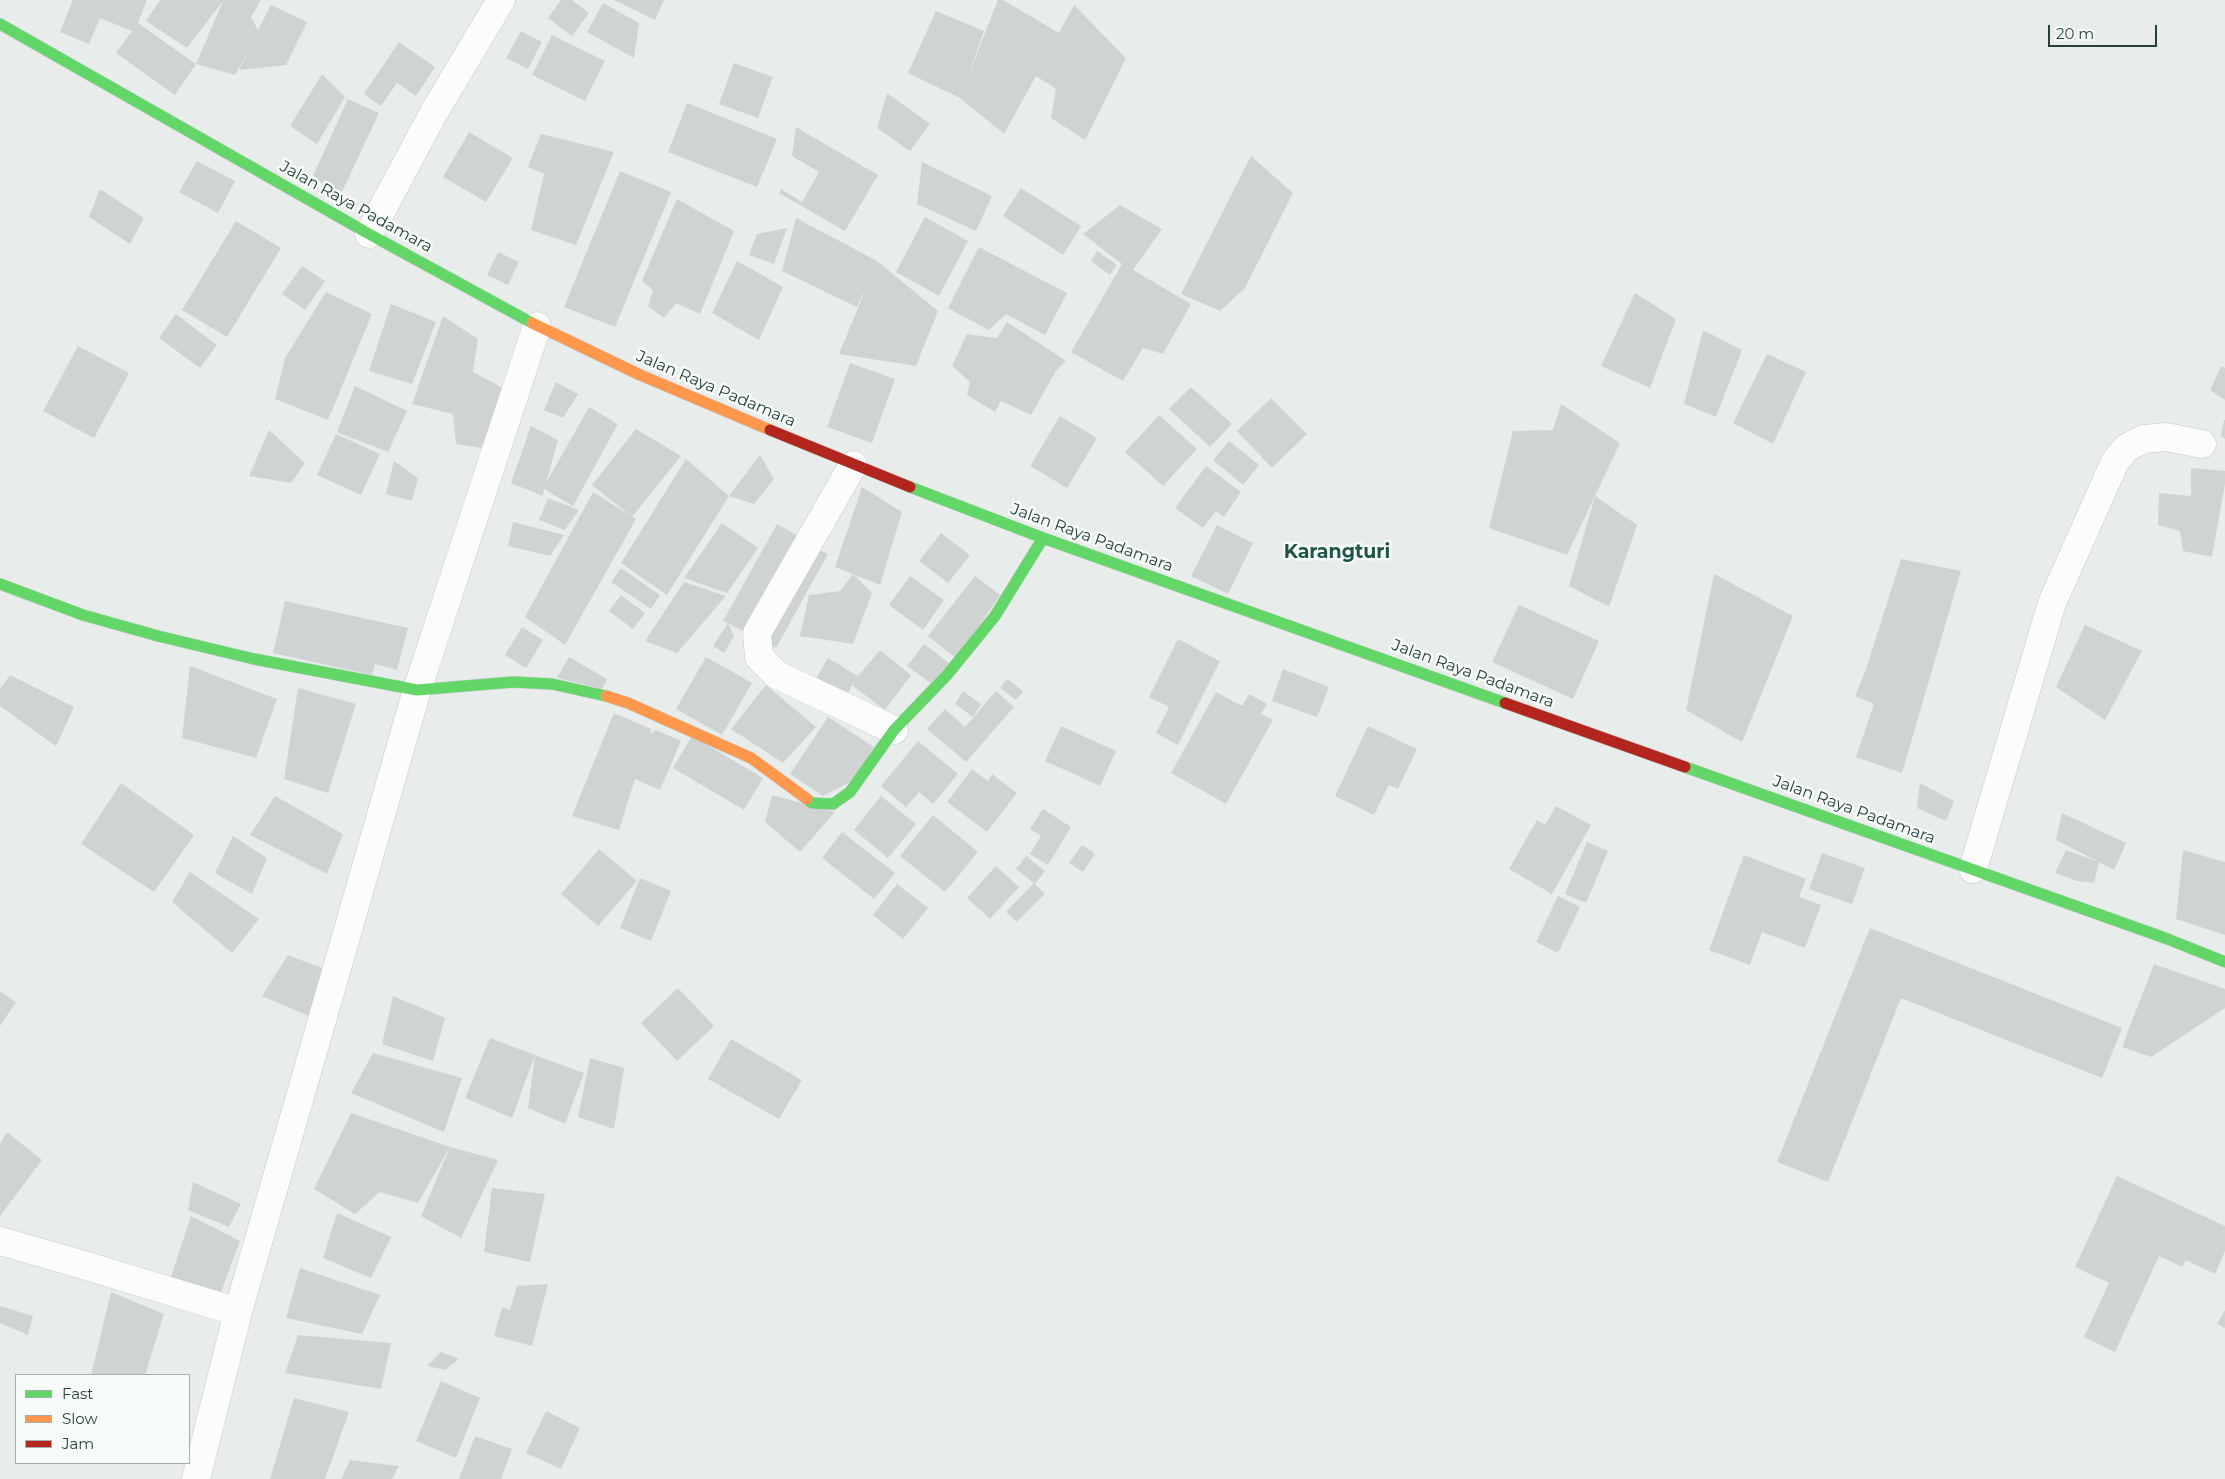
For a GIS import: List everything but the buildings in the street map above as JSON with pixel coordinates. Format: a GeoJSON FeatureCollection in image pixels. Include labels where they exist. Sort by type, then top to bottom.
{"type":"FeatureCollection","features":[{"type":"Feature","properties":{"kind":"main road","name":"Jalan Raya Padamara"},"geometry":{"type":"LineString","coordinates":[[0,24],[369,234],[537,326],[638,374],[853,464],[1044,538],[1973,869],[2165,938],[2225,962]]}},
{"type":"Feature","properties":{"kind":"main road"},"geometry":{"type":"LineString","coordinates":[[0,584],[83,615],[158,636],[254,659],[417,690],[512,682],[552,684],[584,690],[628,703],[751,758],[812,803],[833,804],[850,792],[894,730],[947,675],[995,616],[1044,538]]}},
{"type":"Feature","properties":{"kind":"street"},"geometry":{"type":"LineString","coordinates":[[369,234],[433,114],[501,0]]}},
{"type":"Feature","properties":{"kind":"street"},"geometry":{"type":"LineString","coordinates":[[196,1479],[238,1312],[417,690],[537,326]]}},
{"type":"Feature","properties":{"kind":"street"},"geometry":{"type":"LineString","coordinates":[[1973,869],[2052,603],[2115,462],[2126,448],[2144,439],[2166,437],[2202,444]]}},
{"type":"Feature","properties":{"kind":"street"},"geometry":{"type":"LineString","coordinates":[[853,464],[757,633],[759,657],[777,675],[894,730]]}},
{"type":"Feature","properties":{"kind":"street"},"geometry":{"type":"LineString","coordinates":[[0,1241],[238,1312]]}},
{"type":"Feature","properties":{"kind":"traffic: fast"},"geometry":{"type":"LineString","coordinates":[[0,24],[369,234],[532,323]]}},
{"type":"Feature","properties":{"kind":"traffic: fast"},"geometry":{"type":"LineString","coordinates":[[910,487],[1043,538],[1505,703]]}},
{"type":"Feature","properties":{"kind":"traffic: fast"},"geometry":{"type":"LineString","coordinates":[[807,799],[812,803],[833,804],[850,792],[894,730],[947,675],[995,616],[1043,538]]}},
{"type":"Feature","properties":{"kind":"traffic: fast"},"geometry":{"type":"LineString","coordinates":[[0,584],[83,615],[158,636],[254,659],[417,690],[513,682],[552,684],[606,696]]}},
{"type":"Feature","properties":{"kind":"traffic: fast"},"geometry":{"type":"LineString","coordinates":[[1685,767],[2165,938],[2225,962]]}},
{"type":"Feature","properties":{"kind":"traffic: slow"},"geometry":{"type":"LineString","coordinates":[[532,323],[638,374],[770,430]]}},
{"type":"Feature","properties":{"kind":"traffic: slow"},"geometry":{"type":"LineString","coordinates":[[606,696],[628,703],[751,758],[807,799]]}},
{"type":"Feature","properties":{"kind":"traffic: jam"},"geometry":{"type":"LineString","coordinates":[[770,430],[910,487]]}},
{"type":"Feature","properties":{"kind":"traffic: jam"},"geometry":{"type":"LineString","coordinates":[[1505,703],[1685,767]]}},
{"type":"Feature","properties":{"kind":"district","name":"Karangturi"},"geometry":{"type":"Point","coordinates":[1337,552]}}]}
